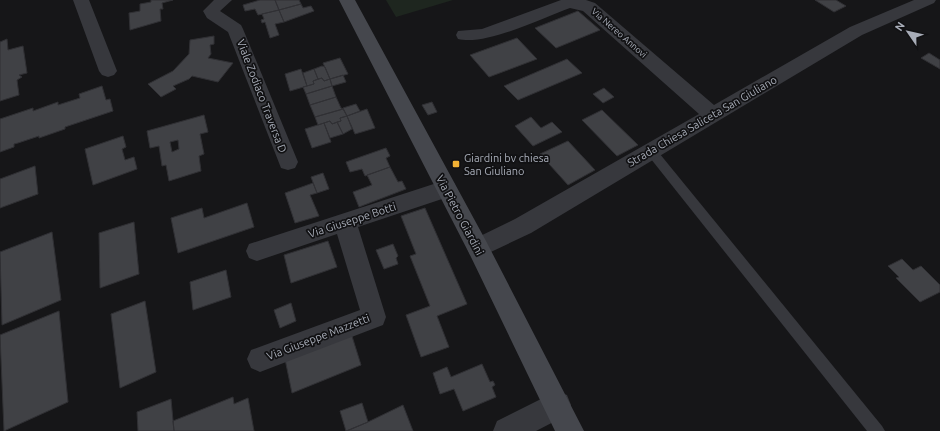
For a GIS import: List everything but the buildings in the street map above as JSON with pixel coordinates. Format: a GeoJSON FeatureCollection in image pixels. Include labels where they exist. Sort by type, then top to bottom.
{"type":"FeatureCollection","features":[{"type":"Feature","properties":{"kind":"main road","name":"Via Pietro Giardini"},"geometry":{"type":"LineString","coordinates":[[347,0],[478,248],[570,431]]}},
{"type":"Feature","properties":{"kind":"street"},"geometry":{"type":"LineString","coordinates":[[81,0],[108,71]]}},
{"type":"Feature","properties":{"kind":"street","name":"Viale Zodiaco Traversa D"},"geometry":{"type":"LineString","coordinates":[[224,0],[211,11],[235,29],[288,162]]}},
{"type":"Feature","properties":{"kind":"street","name":"Strada Chiesa Saliceta San Giuliano"},"geometry":{"type":"LineString","coordinates":[[478,248],[523,226],[856,31],[928,0]]}},
{"type":"Feature","properties":{"kind":"street","name":"Via Nereo Annovi"},"geometry":{"type":"LineString","coordinates":[[464,35],[484,34],[568,2],[579,3],[589,7],[713,115]]}},
{"type":"Feature","properties":{"kind":"street","name":"Via Giuseppe Botti"},"geometry":{"type":"LineString","coordinates":[[257,251],[446,189]]}},
{"type":"Feature","properties":{"kind":"street","name":"Via Giuseppe Mazzetti"},"geometry":{"type":"LineString","coordinates":[[260,359],[374,317],[345,222]]}},
{"type":"Feature","properties":{"kind":"street"},"geometry":{"type":"LineString","coordinates":[[507,431],[557,405]]}},
{"type":"Feature","properties":{"kind":"lane"},"geometry":{"type":"LineString","coordinates":[[651,151],[877,431]]}},
{"type":"Feature","properties":{"kind":"shaded area"},"geometry":{"type":"Polygon","coordinates":[[[386,0],[453,0],[396,17],[386,0]]]}},
{"type":"Feature","properties":{"kind":"place","name":"Giardini bv chiesa San Giuliano"},"geometry":{"type":"Point","coordinates":[456,164]}}]}
